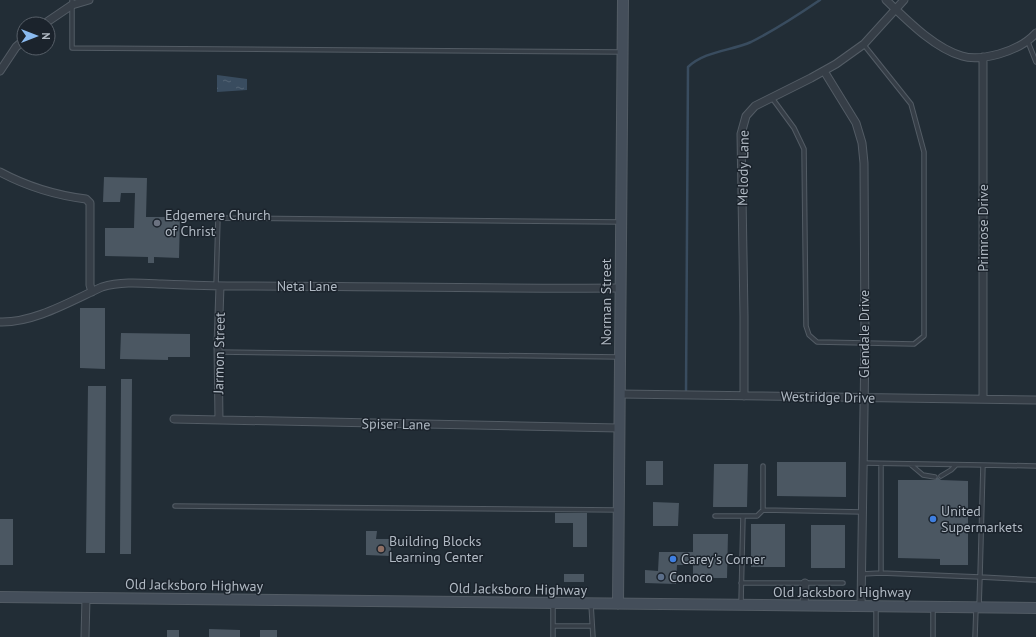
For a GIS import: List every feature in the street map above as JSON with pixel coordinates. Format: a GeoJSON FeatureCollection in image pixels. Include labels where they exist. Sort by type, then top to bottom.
{"type":"FeatureCollection","features":[{"type":"Feature","properties":{"kind":"main road","name":"Norman Street"},"geometry":{"type":"LineString","coordinates":[[618,604],[623,0]]}},
{"type":"Feature","properties":{"kind":"main road","name":"Old Jacksboro Highway"},"geometry":{"type":"LineString","coordinates":[[0,597],[1036,608]]}},
{"type":"Feature","properties":{"kind":"street"},"geometry":{"type":"LineString","coordinates":[[55,16],[72,3],[89,0]]}},
{"type":"Feature","properties":{"kind":"street"},"geometry":{"type":"LineString","coordinates":[[886,0],[923,33],[952,52],[963,57],[983,57],[1007,52],[1028,42],[1036,33]]}},
{"type":"Feature","properties":{"kind":"street","name":"Melody Lane"},"geometry":{"type":"LineString","coordinates":[[744,396],[741,134],[746,116],[755,106],[824,71],[864,44],[904,0]]}},
{"type":"Feature","properties":{"kind":"street"},"geometry":{"type":"LineString","coordinates":[[0,71],[16,47]]}},
{"type":"Feature","properties":{"kind":"street","name":"Primrose Drive"},"geometry":{"type":"LineString","coordinates":[[983,57],[983,399]]}},
{"type":"Feature","properties":{"kind":"street","name":"Glendale Drive"},"geometry":{"type":"LineString","coordinates":[[824,71],[856,123],[860,133],[863,152],[865,344],[861,606]]}},
{"type":"Feature","properties":{"kind":"street"},"geometry":{"type":"LineString","coordinates":[[0,172],[17,182],[43,191],[63,196],[86,198],[88,200],[90,203],[90,285],[92,292]]}},
{"type":"Feature","properties":{"kind":"street","name":"Neta Lane"},"geometry":{"type":"LineString","coordinates":[[0,322],[16,321],[41,314],[110,285],[126,283],[218,286],[620,288]]}},
{"type":"Feature","properties":{"kind":"street","name":"Jarmon Street"},"geometry":{"type":"LineString","coordinates":[[218,286],[219,420]]}},
{"type":"Feature","properties":{"kind":"street","name":"Westridge Drive"},"geometry":{"type":"LineString","coordinates":[[620,394],[1036,400]]}},
{"type":"Feature","properties":{"kind":"street","name":"Spiser Lane"},"geometry":{"type":"LineString","coordinates":[[174,420],[619,428]]}},
{"type":"Feature","properties":{"kind":"street"},"geometry":{"type":"LineString","coordinates":[[804,606],[805,583]]}},
{"type":"Feature","properties":{"kind":"street"},"geometry":{"type":"LineString","coordinates":[[85,637],[86,598]]}},
{"type":"Feature","properties":{"kind":"lane"},"geometry":{"type":"LineString","coordinates":[[72,3],[72,48],[622,52]]}},
{"type":"Feature","properties":{"kind":"lane"},"geometry":{"type":"LineString","coordinates":[[1028,42],[1036,62]]}},
{"type":"Feature","properties":{"kind":"lane"},"geometry":{"type":"LineString","coordinates":[[771,97],[794,128],[804,149],[806,326],[809,335],[817,342],[914,344],[924,336],[924,152],[911,104],[864,44]]}},
{"type":"Feature","properties":{"kind":"lane"},"geometry":{"type":"LineString","coordinates":[[218,286],[218,218],[621,222]]}},
{"type":"Feature","properties":{"kind":"lane"},"geometry":{"type":"LineString","coordinates":[[218,352],[620,357]]}},
{"type":"Feature","properties":{"kind":"lane"},"geometry":{"type":"LineString","coordinates":[[863,463],[1036,466]]}},
{"type":"Feature","properties":{"kind":"lane"},"geometry":{"type":"LineString","coordinates":[[881,464],[881,573]]}},
{"type":"Feature","properties":{"kind":"lane"},"geometry":{"type":"LineString","coordinates":[[910,464],[923,475],[935,477]]}},
{"type":"Feature","properties":{"kind":"lane"},"geometry":{"type":"LineString","coordinates":[[941,476],[956,465]]}},
{"type":"Feature","properties":{"kind":"lane"},"geometry":{"type":"LineString","coordinates":[[975,637],[980,577],[983,465]]}},
{"type":"Feature","properties":{"kind":"lane"},"geometry":{"type":"LineString","coordinates":[[762,466],[763,510]]}},
{"type":"Feature","properties":{"kind":"lane"},"geometry":{"type":"LineString","coordinates":[[175,506],[619,510]]}},
{"type":"Feature","properties":{"kind":"lane"},"geometry":{"type":"LineString","coordinates":[[715,516],[757,516],[763,510],[863,512]]}},
{"type":"Feature","properties":{"kind":"lane"},"geometry":{"type":"LineString","coordinates":[[741,605],[743,516]]}},
{"type":"Feature","properties":{"kind":"lane"},"geometry":{"type":"LineString","coordinates":[[862,574],[881,573],[1036,580]]}},
{"type":"Feature","properties":{"kind":"lane"},"geometry":{"type":"LineString","coordinates":[[741,582],[843,583]]}},
{"type":"Feature","properties":{"kind":"lane"},"geometry":{"type":"LineString","coordinates":[[553,603],[553,637]]}},
{"type":"Feature","properties":{"kind":"lane"},"geometry":{"type":"LineString","coordinates":[[591,604],[593,637]]}},
{"type":"Feature","properties":{"kind":"lane"},"geometry":{"type":"LineString","coordinates":[[876,606],[876,637]]}},
{"type":"Feature","properties":{"kind":"lane"},"geometry":{"type":"LineString","coordinates":[[933,606],[933,637]]}},
{"type":"Feature","properties":{"kind":"lane"},"geometry":{"type":"LineString","coordinates":[[553,626],[592,626]]}},
{"type":"Feature","properties":{"kind":"water"},"geometry":{"type":"Polygon","coordinates":[[[217,75],[247,79],[247,90],[217,92],[217,75]]]}},
{"type":"Feature","properties":{"kind":"building","name":"Edgemere Church of Christ"},"geometry":{"type":"Polygon","coordinates":[[[104,177],[147,178],[146,217],[180,217],[179,258],[154,257],[154,263],[148,263],[148,257],[105,256],[105,228],[134,228],[135,193],[121,193],[120,202],[103,202],[104,177]]]}},
{"type":"Feature","properties":{"kind":"building"},"geometry":{"type":"Polygon","coordinates":[[[80,308],[105,308],[105,369],[80,368],[80,308]]]}},
{"type":"Feature","properties":{"kind":"building"},"geometry":{"type":"Polygon","coordinates":[[[121,333],[190,334],[190,357],[168,357],[168,360],[120,359],[121,333]]]}},
{"type":"Feature","properties":{"kind":"building"},"geometry":{"type":"Polygon","coordinates":[[[121,379],[132,379],[131,554],[120,554],[121,379]]]}},
{"type":"Feature","properties":{"kind":"building"},"geometry":{"type":"Polygon","coordinates":[[[88,386],[106,386],[105,553],[86,553],[88,386]]]}},
{"type":"Feature","properties":{"kind":"building"},"geometry":{"type":"Polygon","coordinates":[[[646,461],[663,461],[663,485],[646,485],[646,461]]]}},
{"type":"Feature","properties":{"kind":"building"},"geometry":{"type":"Polygon","coordinates":[[[777,462],[846,462],[846,497],[777,496],[777,462]]]}},
{"type":"Feature","properties":{"kind":"building"},"geometry":{"type":"Polygon","coordinates":[[[714,464],[748,464],[747,507],[713,507],[714,464]]]}},
{"type":"Feature","properties":{"kind":"building","name":"United Supermarkets"},"geometry":{"type":"Polygon","coordinates":[[[938,477],[941,480],[968,481],[968,565],[940,565],[940,559],[898,558],[898,480],[935,480],[938,477]]]}},
{"type":"Feature","properties":{"kind":"building"},"geometry":{"type":"Polygon","coordinates":[[[653,502],[679,503],[678,526],[653,526],[653,502]]]}},
{"type":"Feature","properties":{"kind":"building"},"geometry":{"type":"Polygon","coordinates":[[[555,513],[587,513],[587,547],[573,547],[573,523],[555,523],[555,513]]]}},
{"type":"Feature","properties":{"kind":"building"},"geometry":{"type":"Polygon","coordinates":[[[0,519],[13,519],[13,565],[0,565],[0,519]]]}},
{"type":"Feature","properties":{"kind":"building"},"geometry":{"type":"Polygon","coordinates":[[[751,524],[785,524],[785,567],[751,567],[751,524]]]}},
{"type":"Feature","properties":{"kind":"building"},"geometry":{"type":"Polygon","coordinates":[[[811,525],[845,525],[845,568],[811,568],[811,525]]]}},
{"type":"Feature","properties":{"kind":"building"},"geometry":{"type":"Polygon","coordinates":[[[366,531],[377,531],[376,539],[391,539],[391,556],[366,555],[366,531]]]}},
{"type":"Feature","properties":{"kind":"building"},"geometry":{"type":"Polygon","coordinates":[[[693,534],[728,534],[727,578],[693,578],[693,565],[677,565],[676,584],[645,583],[645,570],[658,571],[659,552],[693,552],[693,534]]]}},
{"type":"Feature","properties":{"kind":"building"},"geometry":{"type":"Polygon","coordinates":[[[564,574],[584,574],[584,582],[564,582],[564,574]]]}},
{"type":"Feature","properties":{"kind":"building"},"geometry":{"type":"Polygon","coordinates":[[[209,629],[240,630],[240,637],[209,637],[209,629]]]}},
{"type":"Feature","properties":{"kind":"building"},"geometry":{"type":"Polygon","coordinates":[[[167,630],[179,630],[179,637],[167,637],[167,630]]]}},
{"type":"Feature","properties":{"kind":"building"},"geometry":{"type":"Polygon","coordinates":[[[260,630],[277,630],[277,637],[260,637],[260,630]]]}},
{"type":"Feature","properties":{"kind":"waterway"},"geometry":{"type":"LineString","coordinates":[[686,394],[688,67],[710,54],[751,42],[820,0]]}},
{"type":"Feature","properties":{"kind":"place","name":"Edgemere Church of Christ"},"geometry":{"type":"Point","coordinates":[157,223]}},
{"type":"Feature","properties":{"kind":"place","name":"United Supermarkets"},"geometry":{"type":"Point","coordinates":[933,519]}},
{"type":"Feature","properties":{"kind":"place","name":"Building Blocks Learning Center"},"geometry":{"type":"Point","coordinates":[381,549]}},
{"type":"Feature","properties":{"kind":"place","name":"Carey's Corner"},"geometry":{"type":"Point","coordinates":[673,559]}},
{"type":"Feature","properties":{"kind":"place","name":"Conoco"},"geometry":{"type":"Point","coordinates":[661,577]}}]}
